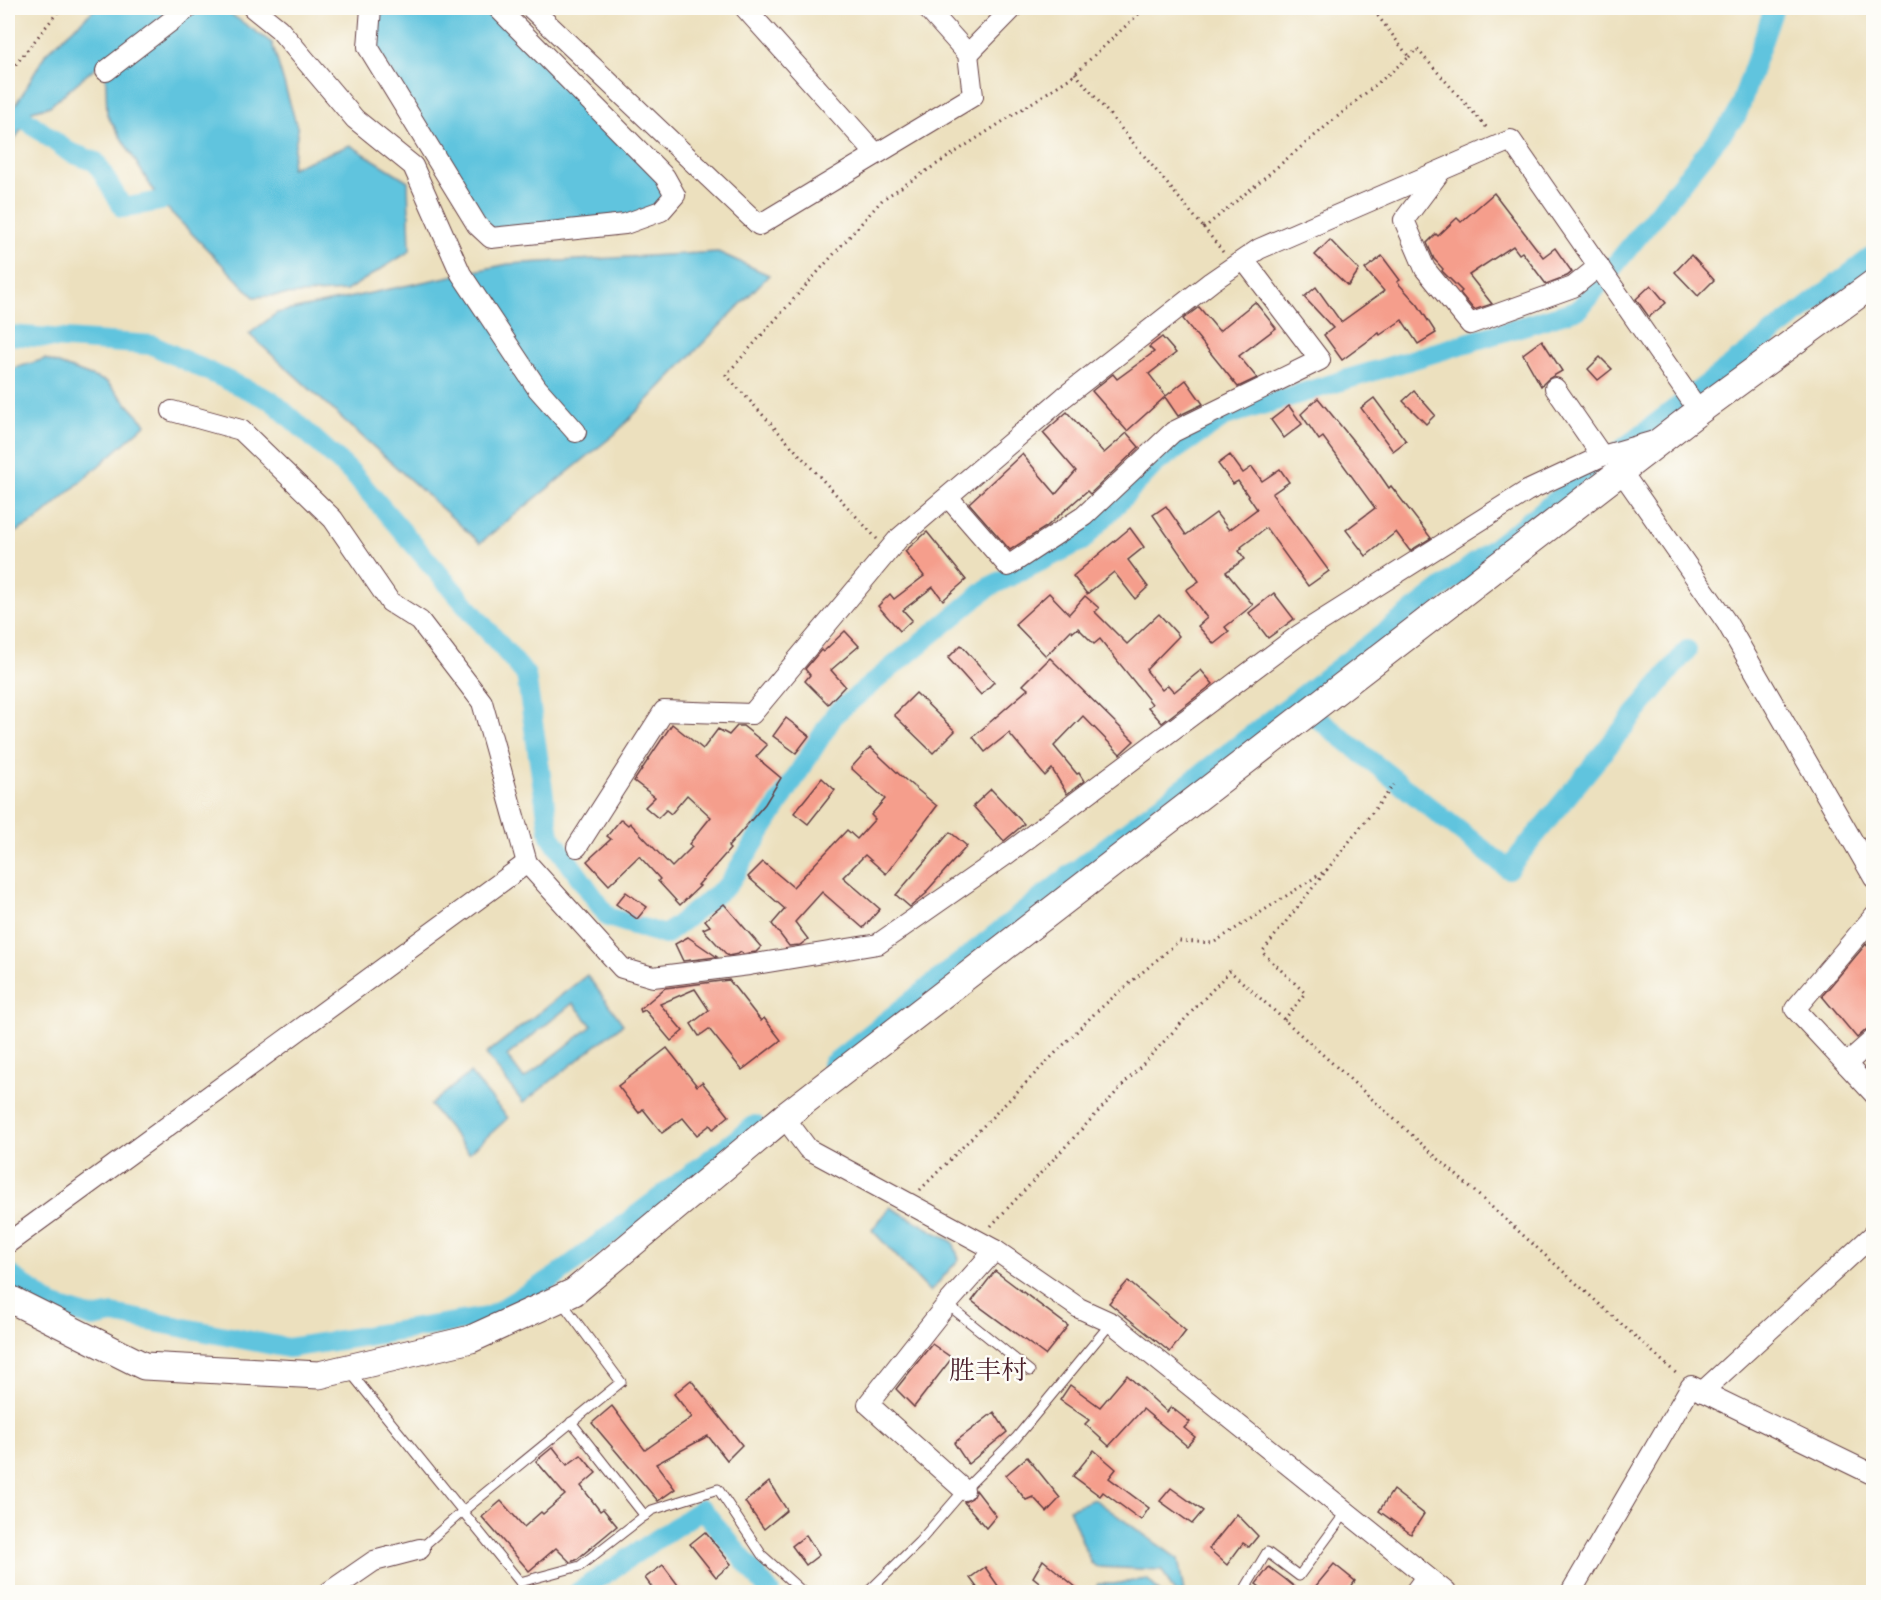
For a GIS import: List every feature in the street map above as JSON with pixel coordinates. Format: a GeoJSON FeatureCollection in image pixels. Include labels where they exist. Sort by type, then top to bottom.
{"type":"FeatureCollection","features":[{"type":"Feature","properties":{"kind":"street"},"geometry":{"type":"LineString","coordinates":[[106,72],[188,8]]}},
{"type":"Feature","properties":{"kind":"street"},"geometry":{"type":"LineString","coordinates":[[253,8],[279,29],[355,119],[414,166],[461,274],[537,388],[576,432]]}},
{"type":"Feature","properties":{"kind":"street"},"geometry":{"type":"LineString","coordinates":[[371,8],[368,47],[477,225],[491,238],[625,224],[661,211],[675,195],[665,177],[498,8]]}},
{"type":"Feature","properties":{"kind":"street"},"geometry":{"type":"LineString","coordinates":[[531,8],[759,225],[973,96],[968,54],[927,8]]}},
{"type":"Feature","properties":{"kind":"street"},"geometry":{"type":"LineString","coordinates":[[745,8],[876,154]]}},
{"type":"Feature","properties":{"kind":"street"},"geometry":{"type":"LineString","coordinates":[[968,54],[1013,8]]}},
{"type":"Feature","properties":{"kind":"street"},"geometry":{"type":"LineString","coordinates":[[577,847],[664,711],[752,714],[898,539],[1064,397],[1211,282],[1259,249],[1511,140],[1699,411]]}},
{"type":"Feature","properties":{"kind":"street"},"geometry":{"type":"LineString","coordinates":[[1442,170],[1404,220],[1425,268],[1470,324],[1573,287],[1599,266]]}},
{"type":"Feature","properties":{"kind":"street"},"geometry":{"type":"LineString","coordinates":[[948,496],[1008,566],[1084,516],[1173,432],[1320,360],[1239,263]]}},
{"type":"Feature","properties":{"kind":"street"},"geometry":{"type":"LineString","coordinates":[[172,411],[241,430],[333,519],[390,602],[420,621],[482,702],[527,862],[622,968],[653,977],[749,965],[878,944],[1007,854],[1299,635],[1527,491],[1612,463],[1664,438],[1874,283]]}},
{"type":"Feature","properties":{"kind":"street"},"geometry":{"type":"LineString","coordinates":[[1555,388],[1727,623],[1874,878]]}},
{"type":"Feature","properties":{"kind":"street"},"geometry":{"type":"LineString","coordinates":[[8,1298],[144,1366],[319,1375],[471,1339],[574,1292],[784,1117],[1612,463]]}},
{"type":"Feature","properties":{"kind":"street"},"geometry":{"type":"LineString","coordinates":[[8,1243],[527,862]]}},
{"type":"Feature","properties":{"kind":"street"},"geometry":{"type":"LineString","coordinates":[[1874,916],[1795,1009],[1874,1094]]}},
{"type":"Feature","properties":{"kind":"street"},"geometry":{"type":"LineString","coordinates":[[1846,1064],[1874,1039]]}},
{"type":"Feature","properties":{"kind":"street"},"geometry":{"type":"LineString","coordinates":[[784,1117],[808,1149],[996,1250],[1079,1308],[1112,1323],[1346,1512],[1421,1585],[1446,1593]]}},
{"type":"Feature","properties":{"kind":"street"},"geometry":{"type":"LineString","coordinates":[[1571,1593],[1696,1389],[1874,1234]]}},
{"type":"Feature","properties":{"kind":"street"},"geometry":{"type":"LineString","coordinates":[[963,1490],[868,1404],[947,1304],[996,1250]]}},
{"type":"Feature","properties":{"kind":"street"},"geometry":{"type":"LineString","coordinates":[[1696,1389],[1874,1475]]}},
{"type":"Feature","properties":{"kind":"street"},"geometry":{"type":"LineString","coordinates":[[329,1593],[374,1561],[420,1549]]}},
{"type":"Feature","properties":{"kind":"lane"},"geometry":{"type":"LineString","coordinates":[[420,1549],[621,1382],[560,1299]]}},
{"type":"Feature","properties":{"kind":"lane"},"geometry":{"type":"LineString","coordinates":[[947,1304],[1030,1371]]}},
{"type":"Feature","properties":{"kind":"lane"},"geometry":{"type":"LineString","coordinates":[[868,1593],[919,1542],[963,1490],[1016,1438],[1112,1323]]}},
{"type":"Feature","properties":{"kind":"lane"},"geometry":{"type":"LineString","coordinates":[[347,1368],[520,1582],[580,1566],[652,1509],[718,1489],[762,1555],[803,1593]]}},
{"type":"Feature","properties":{"kind":"lane"},"geometry":{"type":"LineString","coordinates":[[571,1422],[645,1515]]}},
{"type":"Feature","properties":{"kind":"lane"},"geometry":{"type":"LineString","coordinates":[[1253,1593],[1246,1587],[1267,1552],[1299,1576],[1346,1512]]}},
{"type":"Feature","properties":{"kind":"path"},"geometry":{"type":"LineString","coordinates":[[8,74],[61,8]]}},
{"type":"Feature","properties":{"kind":"path"},"geometry":{"type":"LineString","coordinates":[[888,551],[726,375],[882,199],[1075,73],[1145,8]]}},
{"type":"Feature","properties":{"kind":"path"},"geometry":{"type":"LineString","coordinates":[[1372,8],[1408,57]]}},
{"type":"Feature","properties":{"kind":"path"},"geometry":{"type":"LineString","coordinates":[[1204,228],[1417,50],[1502,144]]}},
{"type":"Feature","properties":{"kind":"path"},"geometry":{"type":"LineString","coordinates":[[1075,73],[1204,228],[1239,263]]}},
{"type":"Feature","properties":{"kind":"path"},"geometry":{"type":"LineString","coordinates":[[1284,1020],[1305,993],[1262,952],[1394,785]]}},
{"type":"Feature","properties":{"kind":"path"},"geometry":{"type":"LineString","coordinates":[[908,1203],[1096,1012],[1179,941],[1213,943],[1328,869]]}},
{"type":"Feature","properties":{"kind":"path"},"geometry":{"type":"LineString","coordinates":[[977,1240],[1230,971],[1696,1389]]}},
{"type":"Feature","properties":{"kind":"water"},"geometry":{"type":"Polygon","coordinates":[[[96,8],[222,8],[272,43],[298,130],[291,168],[350,145],[408,181],[410,251],[346,291],[254,297],[160,201],[107,115],[105,59],[50,106],[32,111],[9,149],[8,166],[8,116],[46,53],[96,8]]]}},
{"type":"Feature","properties":{"kind":"water"},"geometry":{"type":"Polygon","coordinates":[[[375,8],[489,8],[667,185],[662,202],[629,218],[489,231],[371,40],[375,8]]]}},
{"type":"Feature","properties":{"kind":"water"},"geometry":{"type":"Polygon","coordinates":[[[718,252],[769,275],[615,434],[480,543],[249,334],[277,313],[508,264],[718,252]]]}},
{"type":"Feature","properties":{"kind":"water"},"geometry":{"type":"Polygon","coordinates":[[[45,359],[107,382],[146,424],[36,521],[8,536],[8,370],[45,359]]]}},
{"type":"Feature","properties":{"kind":"water"},"geometry":{"type":"Polygon","coordinates":[[[587,975],[623,1024],[523,1103],[486,1054],[587,975]],[[573,1003],[507,1056],[524,1079],[592,1026],[573,1003]]]}},
{"type":"Feature","properties":{"kind":"water"},"geometry":{"type":"Polygon","coordinates":[[[470,1073],[508,1118],[469,1153],[430,1105],[470,1073]]]}},
{"type":"Feature","properties":{"kind":"water"},"geometry":{"type":"Polygon","coordinates":[[[890,1207],[953,1242],[959,1259],[930,1292],[872,1230],[890,1207]]]}},
{"type":"Feature","properties":{"kind":"water"},"geometry":{"type":"Polygon","coordinates":[[[1094,1499],[1178,1559],[1184,1592],[1174,1592],[1162,1570],[1097,1567],[1091,1563],[1069,1509],[1094,1499]]]}},
{"type":"Feature","properties":{"kind":"water"},"geometry":{"type":"Polygon","coordinates":[[[1147,1579],[1160,1592],[1093,1592],[1098,1584],[1147,1579]]]}},
{"type":"Feature","properties":{"kind":"building"},"geometry":{"type":"Polygon","coordinates":[[[1494,193],[1543,257],[1555,248],[1572,272],[1546,284],[1522,252],[1519,254],[1513,246],[1469,275],[1492,304],[1474,310],[1460,293],[1462,291],[1442,271],[1443,269],[1434,259],[1427,243],[1457,218],[1461,222],[1494,193]]]}},
{"type":"Feature","properties":{"kind":"building"},"geometry":{"type":"Polygon","coordinates":[[[1330,240],[1359,270],[1348,286],[1315,255],[1330,240]]]}},
{"type":"Feature","properties":{"kind":"building"},"geometry":{"type":"Polygon","coordinates":[[[1691,255],[1714,280],[1698,296],[1675,272],[1691,255]]]}},
{"type":"Feature","properties":{"kind":"building"},"geometry":{"type":"Polygon","coordinates":[[[1382,256],[1400,280],[1397,282],[1418,305],[1436,333],[1418,344],[1402,320],[1380,335],[1379,333],[1342,360],[1324,335],[1333,328],[1304,297],[1316,287],[1341,322],[1384,291],[1365,269],[1382,256]]]}},
{"type":"Feature","properties":{"kind":"building"},"geometry":{"type":"Polygon","coordinates":[[[1651,285],[1666,303],[1649,317],[1636,299],[1651,285]]]}},
{"type":"Feature","properties":{"kind":"building"},"geometry":{"type":"Polygon","coordinates":[[[1255,302],[1276,328],[1239,356],[1257,378],[1238,387],[1183,319],[1199,307],[1219,331],[1255,302]]]}},
{"type":"Feature","properties":{"kind":"building"},"geometry":{"type":"Polygon","coordinates":[[[1162,337],[1176,353],[1149,374],[1166,396],[1186,380],[1203,404],[1178,416],[1165,397],[1127,431],[1092,391],[1113,374],[1117,379],[1154,352],[1149,347],[1162,337]]]}},
{"type":"Feature","properties":{"kind":"building"},"geometry":{"type":"Polygon","coordinates":[[[1542,340],[1562,371],[1541,386],[1523,354],[1542,340]]]}},
{"type":"Feature","properties":{"kind":"building"},"geometry":{"type":"Polygon","coordinates":[[[1600,357],[1612,369],[1598,380],[1588,369],[1600,357]]]}},
{"type":"Feature","properties":{"kind":"building"},"geometry":{"type":"Polygon","coordinates":[[[1414,391],[1435,415],[1426,424],[1403,401],[1414,391]]]}},
{"type":"Feature","properties":{"kind":"building"},"geometry":{"type":"Polygon","coordinates":[[[1318,398],[1431,538],[1410,551],[1396,532],[1366,556],[1346,530],[1375,508],[1323,437],[1319,440],[1301,414],[1318,398]]]}},
{"type":"Feature","properties":{"kind":"building"},"geometry":{"type":"Polygon","coordinates":[[[1374,398],[1406,441],[1393,451],[1361,408],[1374,398]]]}},
{"type":"Feature","properties":{"kind":"building"},"geometry":{"type":"Polygon","coordinates":[[[1289,406],[1302,424],[1284,438],[1271,420],[1289,406]]]}},
{"type":"Feature","properties":{"kind":"building"},"geometry":{"type":"Polygon","coordinates":[[[1067,412],[1104,453],[1127,433],[1139,447],[1090,494],[1087,491],[1046,527],[1010,550],[969,503],[1022,454],[1056,494],[1076,471],[1043,433],[1067,412]]]}},
{"type":"Feature","properties":{"kind":"building"},"geometry":{"type":"Polygon","coordinates":[[[1230,455],[1243,473],[1252,467],[1262,481],[1280,469],[1289,482],[1272,494],[1329,571],[1308,586],[1266,528],[1241,547],[1239,551],[1245,559],[1226,572],[1253,605],[1225,627],[1229,632],[1214,644],[1198,626],[1207,618],[1186,590],[1199,581],[1153,515],[1166,506],[1186,535],[1216,513],[1229,530],[1257,509],[1238,481],[1233,484],[1218,464],[1230,455]]]}},
{"type":"Feature","properties":{"kind":"building"},"geometry":{"type":"Polygon","coordinates":[[[1130,528],[1144,547],[1128,560],[1148,587],[1135,599],[1114,572],[1087,594],[1073,576],[1130,528]]]}},
{"type":"Feature","properties":{"kind":"building"},"geometry":{"type":"Polygon","coordinates":[[[927,532],[966,580],[943,600],[933,587],[903,610],[912,620],[900,631],[878,606],[890,594],[894,599],[924,576],[905,551],[927,532]]]}},
{"type":"Feature","properties":{"kind":"building"},"geometry":{"type":"Polygon","coordinates":[[[1049,593],[1069,614],[1085,596],[1099,608],[1095,612],[1127,644],[1159,614],[1179,636],[1146,670],[1162,690],[1168,685],[1174,692],[1201,670],[1213,684],[1162,723],[1148,707],[1152,704],[1100,639],[1094,644],[1078,628],[1073,632],[1071,630],[1046,656],[1015,624],[1049,593]]]}},
{"type":"Feature","properties":{"kind":"building"},"geometry":{"type":"Polygon","coordinates":[[[1274,593],[1294,619],[1268,638],[1249,613],[1274,593]]]}},
{"type":"Feature","properties":{"kind":"building"},"geometry":{"type":"Polygon","coordinates":[[[845,631],[859,646],[831,670],[845,686],[828,704],[805,681],[810,675],[805,669],[821,650],[823,652],[845,631]]]}},
{"type":"Feature","properties":{"kind":"building"},"geometry":{"type":"Polygon","coordinates":[[[961,645],[994,682],[981,695],[948,658],[961,645]]]}},
{"type":"Feature","properties":{"kind":"building"},"geometry":{"type":"Polygon","coordinates":[[[1050,658],[1134,741],[1120,754],[1083,716],[1054,746],[1084,781],[1067,794],[1052,769],[1045,776],[1009,733],[985,752],[973,737],[1028,689],[1023,685],[1050,658]]]}},
{"type":"Feature","properties":{"kind":"building"},"geometry":{"type":"Polygon","coordinates":[[[916,693],[955,731],[933,753],[894,715],[916,693]]]}},
{"type":"Feature","properties":{"kind":"building"},"geometry":{"type":"Polygon","coordinates":[[[786,718],[809,736],[796,753],[773,736],[786,718]]]}},
{"type":"Feature","properties":{"kind":"building"},"geometry":{"type":"Polygon","coordinates":[[[672,724],[703,749],[718,729],[729,735],[737,726],[743,726],[767,745],[756,757],[781,778],[765,804],[728,847],[730,849],[698,885],[700,886],[680,905],[639,856],[609,885],[587,861],[611,839],[607,836],[621,819],[628,825],[630,823],[672,867],[692,847],[689,844],[711,817],[687,795],[671,814],[666,810],[658,818],[645,807],[655,797],[634,781],[672,724]]]}},
{"type":"Feature","properties":{"kind":"building"},"geometry":{"type":"Polygon","coordinates":[[[870,747],[937,806],[886,874],[865,855],[843,877],[880,909],[863,928],[822,892],[795,922],[808,939],[800,945],[789,946],[772,924],[785,909],[748,877],[763,862],[793,887],[847,830],[857,839],[875,819],[871,815],[885,799],[851,768],[870,747]]]}},
{"type":"Feature","properties":{"kind":"building"},"geometry":{"type":"Polygon","coordinates":[[[822,778],[835,790],[808,824],[794,813],[822,778]]]}},
{"type":"Feature","properties":{"kind":"building"},"geometry":{"type":"Polygon","coordinates":[[[991,789],[1024,824],[1004,841],[973,806],[991,789]]]}},
{"type":"Feature","properties":{"kind":"building"},"geometry":{"type":"Polygon","coordinates":[[[950,832],[967,846],[927,893],[910,907],[896,895],[950,832]]]}},
{"type":"Feature","properties":{"kind":"building"},"geometry":{"type":"Polygon","coordinates":[[[626,892],[647,907],[637,919],[616,904],[626,892]]]}},
{"type":"Feature","properties":{"kind":"building"},"geometry":{"type":"Polygon","coordinates":[[[724,904],[761,947],[756,952],[743,954],[741,952],[728,956],[703,929],[710,926],[705,920],[724,904]]]}},
{"type":"Feature","properties":{"kind":"building"},"geometry":{"type":"Polygon","coordinates":[[[688,937],[717,957],[683,961],[675,944],[688,937]]]}},
{"type":"Feature","properties":{"kind":"building"},"geometry":{"type":"Polygon","coordinates":[[[1866,944],[1874,955],[1874,1027],[1866,1030],[1857,1038],[1822,996],[1866,944]]]}},
{"type":"Feature","properties":{"kind":"building"},"geometry":{"type":"Polygon","coordinates":[[[729,980],[761,1021],[764,1018],[781,1040],[742,1070],[709,1029],[699,1036],[691,1024],[709,1010],[695,989],[660,1004],[683,1031],[671,1041],[645,1010],[641,1012],[640,1009],[665,988],[729,980]]]}},
{"type":"Feature","properties":{"kind":"building"},"geometry":{"type":"Polygon","coordinates":[[[667,1048],[697,1086],[702,1082],[729,1116],[713,1129],[710,1125],[697,1135],[683,1118],[662,1133],[643,1109],[639,1113],[618,1086],[667,1048]]]}},
{"type":"Feature","properties":{"kind":"building"},"geometry":{"type":"Polygon","coordinates":[[[995,1271],[1068,1326],[1045,1355],[972,1301],[995,1271]]]}},
{"type":"Feature","properties":{"kind":"building"},"geometry":{"type":"Polygon","coordinates":[[[1128,1281],[1186,1331],[1170,1352],[1109,1303],[1128,1281]]]}},
{"type":"Feature","properties":{"kind":"building"},"geometry":{"type":"Polygon","coordinates":[[[932,1344],[952,1358],[914,1407],[896,1389],[932,1344]]]}},
{"type":"Feature","properties":{"kind":"building"},"geometry":{"type":"Polygon","coordinates":[[[1127,1375],[1167,1412],[1171,1407],[1190,1422],[1184,1428],[1195,1437],[1187,1446],[1143,1409],[1109,1446],[1085,1424],[1089,1420],[1060,1400],[1070,1385],[1100,1407],[1127,1375]]]}},
{"type":"Feature","properties":{"kind":"building"},"geometry":{"type":"Polygon","coordinates":[[[691,1380],[742,1445],[727,1460],[708,1436],[656,1464],[675,1489],[658,1501],[592,1423],[612,1406],[645,1450],[692,1417],[674,1394],[691,1380]]]}},
{"type":"Feature","properties":{"kind":"building"},"geometry":{"type":"Polygon","coordinates":[[[994,1412],[1007,1432],[968,1464],[954,1443],[994,1412]]]}},
{"type":"Feature","properties":{"kind":"building"},"geometry":{"type":"Polygon","coordinates":[[[553,1447],[567,1465],[581,1455],[596,1473],[581,1486],[600,1511],[603,1509],[617,1526],[576,1560],[570,1562],[556,1548],[529,1571],[482,1517],[501,1501],[524,1527],[565,1495],[536,1461],[553,1447]]]}},
{"type":"Feature","properties":{"kind":"building"},"geometry":{"type":"Polygon","coordinates":[[[1094,1450],[1116,1469],[1109,1478],[1149,1508],[1141,1520],[1103,1492],[1100,1496],[1073,1476],[1094,1450]]]}},
{"type":"Feature","properties":{"kind":"building"},"geometry":{"type":"Polygon","coordinates":[[[1027,1457],[1060,1498],[1047,1512],[1033,1497],[1026,1500],[1006,1475],[1027,1457]]]}},
{"type":"Feature","properties":{"kind":"building"},"geometry":{"type":"Polygon","coordinates":[[[769,1482],[787,1510],[764,1529],[745,1502],[769,1482]]]}},
{"type":"Feature","properties":{"kind":"building"},"geometry":{"type":"Polygon","coordinates":[[[1171,1488],[1203,1511],[1192,1524],[1160,1501],[1171,1488]]]}},
{"type":"Feature","properties":{"kind":"building"},"geometry":{"type":"Polygon","coordinates":[[[976,1490],[996,1516],[986,1528],[964,1502],[972,1498],[976,1490]]]}},
{"type":"Feature","properties":{"kind":"building"},"geometry":{"type":"Polygon","coordinates":[[[1393,1490],[1424,1514],[1411,1534],[1379,1511],[1393,1490]]]}},
{"type":"Feature","properties":{"kind":"building"},"geometry":{"type":"Polygon","coordinates":[[[1237,1514],[1258,1536],[1249,1547],[1243,1543],[1227,1565],[1209,1549],[1237,1514]]]}},
{"type":"Feature","properties":{"kind":"building"},"geometry":{"type":"Polygon","coordinates":[[[705,1532],[731,1564],[716,1577],[690,1544],[705,1532]]]}},
{"type":"Feature","properties":{"kind":"building"},"geometry":{"type":"Polygon","coordinates":[[[806,1535],[819,1555],[806,1565],[792,1546],[806,1535]]]}},
{"type":"Feature","properties":{"kind":"building"},"geometry":{"type":"Polygon","coordinates":[[[1043,1560],[1083,1593],[1053,1593],[1033,1577],[1043,1560]]]}},
{"type":"Feature","properties":{"kind":"building"},"geometry":{"type":"Polygon","coordinates":[[[1334,1564],[1355,1581],[1347,1593],[1310,1593],[1334,1564]]]}},
{"type":"Feature","properties":{"kind":"building"},"geometry":{"type":"Polygon","coordinates":[[[663,1565],[684,1593],[656,1593],[645,1578],[663,1565]]]}},
{"type":"Feature","properties":{"kind":"building"},"geometry":{"type":"Polygon","coordinates":[[[985,1567],[1003,1593],[981,1593],[970,1578],[985,1567]]]}},
{"type":"Feature","properties":{"kind":"building"},"geometry":{"type":"Polygon","coordinates":[[[1269,1567],[1302,1593],[1268,1593],[1256,1584],[1269,1567]]]}},
{"type":"Feature","properties":{"kind":"waterway"},"geometry":{"type":"LineString","coordinates":[[8,335],[152,345],[272,401],[353,474],[526,675],[550,836],[608,917],[665,935],[728,885],[835,714],[989,587],[1082,541],[1155,464],[1226,416],[1579,309],[1737,115],[1774,8]]}},
{"type":"Feature","properties":{"kind":"waterway"},"geometry":{"type":"LineString","coordinates":[[26,120],[69,152],[96,162],[123,208],[160,201]]}},
{"type":"Feature","properties":{"kind":"waterway"},"geometry":{"type":"LineString","coordinates":[[832,1064],[1071,874],[1874,255]]}},
{"type":"Feature","properties":{"kind":"waterway"},"geometry":{"type":"LineString","coordinates":[[1299,704],[1508,869],[1687,650]]}},
{"type":"Feature","properties":{"kind":"waterway"},"geometry":{"type":"LineString","coordinates":[[8,1273],[52,1305],[93,1318],[113,1314],[288,1348],[488,1317],[556,1276],[755,1125]]}},
{"type":"Feature","properties":{"kind":"waterway"},"geometry":{"type":"LineString","coordinates":[[578,1592],[702,1509],[770,1592]]}},
{"type":"Feature","properties":{"kind":"district","name":"胜丰村"},"geometry":{"type":"Point","coordinates":[988,1370]}}]}
